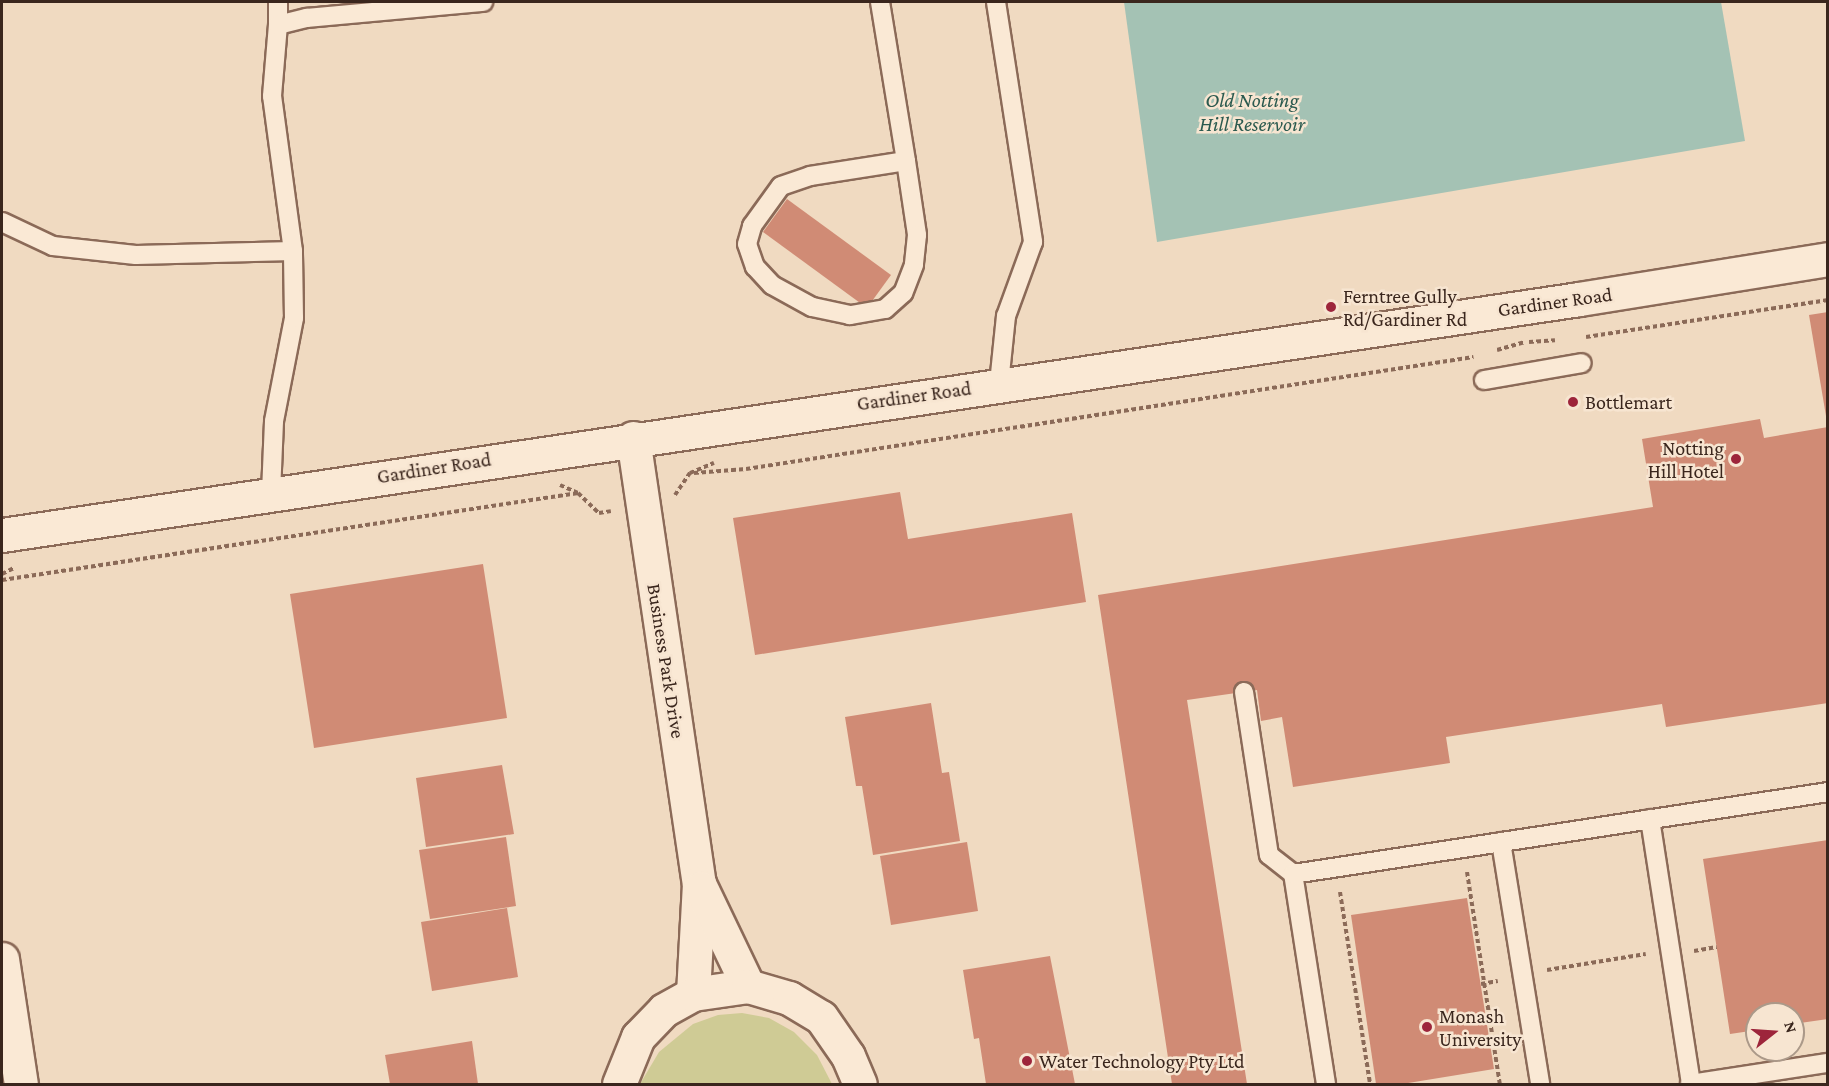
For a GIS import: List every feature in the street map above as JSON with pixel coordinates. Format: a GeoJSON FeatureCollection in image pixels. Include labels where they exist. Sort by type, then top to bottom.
{"type":"FeatureCollection","features":[{"type":"Feature","properties":{"kind":"street","name":"Gardiner Road"},"geometry":{"type":"LineString","coordinates":[[2,535],[1827,259]]}},
{"type":"Feature","properties":{"kind":"street","name":"Business Park Drive"},"geometry":{"type":"LineString","coordinates":[[633,438],[699,884],[693,994]]}},
{"type":"Feature","properties":{"kind":"street","name":"Business Park Drive"},"geometry":{"type":"LineString","coordinates":[[699,884],[748,986]]}},
{"type":"Feature","properties":{"kind":"street"},"geometry":{"type":"LineString","coordinates":[[2,959],[21,1084]]}},
{"type":"Feature","properties":{"kind":"street"},"geometry":{"type":"LineString","coordinates":[[619,1084],[638,1037],[664,1011],[693,994],[748,986],[789,998],[821,1017],[848,1056],[860,1084]]}},
{"type":"Feature","properties":{"kind":"lane"},"geometry":{"type":"LineString","coordinates":[[271,493],[274,421],[294,318],[293,251],[272,96],[278,2]]}},
{"type":"Feature","properties":{"kind":"lane"},"geometry":{"type":"LineString","coordinates":[[278,25],[307,18],[483,2]]}},
{"type":"Feature","properties":{"kind":"lane"},"geometry":{"type":"LineString","coordinates":[[880,2],[906,161],[917,235],[914,265],[903,293],[885,309],[850,315],[812,307],[772,285],[755,267],[747,244],[752,226],[781,186],[810,176],[906,161]]}},
{"type":"Feature","properties":{"kind":"lane"},"geometry":{"type":"LineString","coordinates":[[996,2],[1033,242],[1006,316],[999,384]]}},
{"type":"Feature","properties":{"kind":"lane"},"geometry":{"type":"LineString","coordinates":[[2,222],[53,246],[136,255],[293,251]]}},
{"type":"Feature","properties":{"kind":"lane"},"geometry":{"type":"LineString","coordinates":[[1484,380],[1582,363]]}},
{"type":"Feature","properties":{"kind":"lane"},"geometry":{"type":"LineString","coordinates":[[1244,692],[1269,855],[1293,874],[1326,1084]]}},
{"type":"Feature","properties":{"kind":"lane"},"geometry":{"type":"LineString","coordinates":[[1293,874],[1827,792]]}},
{"type":"Feature","properties":{"kind":"lane"},"geometry":{"type":"LineString","coordinates":[[1650,819],[1691,1084],[1827,1063]]}},
{"type":"Feature","properties":{"kind":"lane"},"geometry":{"type":"LineString","coordinates":[[1501,842],[1540,1084]]}},
{"type":"Feature","properties":{"kind":"path"},"geometry":{"type":"LineString","coordinates":[[1573,339],[1827,300]]}},
{"type":"Feature","properties":{"kind":"path"},"geometry":{"type":"LineString","coordinates":[[1493,351],[1526,342],[1561,339]]}},
{"type":"Feature","properties":{"kind":"path"},"geometry":{"type":"LineString","coordinates":[[690,473],[746,469],[1135,411],[1482,354]]}},
{"type":"Feature","properties":{"kind":"path"},"geometry":{"type":"LineString","coordinates":[[2,580],[578,493]]}},
{"type":"Feature","properties":{"kind":"path"},"geometry":{"type":"LineString","coordinates":[[1464,847],[1500,1084]]}},
{"type":"Feature","properties":{"kind":"path"},"geometry":{"type":"LineString","coordinates":[[1337,867],[1370,1084]]}},
{"type":"Feature","properties":{"kind":"path"},"geometry":{"type":"LineString","coordinates":[[1522,974],[1671,950]]}},
{"type":"Feature","properties":{"kind":"shaded area"},"geometry":{"type":"Polygon","coordinates":[[[742,1013],[769,1018],[794,1032],[817,1055],[832,1084],[640,1084],[659,1052],[693,1024],[718,1015],[742,1013]]]}},
{"type":"Feature","properties":{"kind":"water","name":"Old Notting Hill Reservoir"},"geometry":{"type":"Polygon","coordinates":[[[1124,2],[1721,2],[1745,141],[1157,242],[1124,2]]]}},
{"type":"Feature","properties":{"kind":"building"},"geometry":{"type":"Polygon","coordinates":[[[787,199],[891,275],[867,308],[763,232],[787,199]]]}},
{"type":"Feature","properties":{"kind":"building"},"geometry":{"type":"Polygon","coordinates":[[[1828,312],[1828,416],[1826,416],[1809,315],[1828,312]]]}},
{"type":"Feature","properties":{"kind":"building"},"geometry":{"type":"Polygon","coordinates":[[[1760,419],[1764,438],[1828,427],[1828,703],[1666,727],[1662,704],[1446,737],[1450,763],[1293,787],[1282,717],[1261,721],[1257,690],[1187,700],[1247,1084],[1172,1084],[1098,595],[1653,507],[1642,439],[1760,419]]]}},
{"type":"Feature","properties":{"kind":"building"},"geometry":{"type":"Polygon","coordinates":[[[900,492],[908,539],[1072,513],[1086,602],[755,655],[733,518],[900,492]]]}},
{"type":"Feature","properties":{"kind":"building"},"geometry":{"type":"Polygon","coordinates":[[[483,564],[507,718],[314,748],[290,594],[483,564]]]}},
{"type":"Feature","properties":{"kind":"building"},"geometry":{"type":"Polygon","coordinates":[[[931,703],[942,773],[949,772],[960,841],[873,855],[862,786],[856,786],[845,717],[931,703]]]}},
{"type":"Feature","properties":{"kind":"building"},"geometry":{"type":"Polygon","coordinates":[[[502,765],[514,834],[426,847],[416,778],[502,765]]]}},
{"type":"Feature","properties":{"kind":"building"},"geometry":{"type":"Polygon","coordinates":[[[506,837],[516,906],[430,919],[419,850],[506,837]]]}},
{"type":"Feature","properties":{"kind":"building"},"geometry":{"type":"Polygon","coordinates":[[[1828,840],[1828,1019],[1805,1022],[1805,1002],[1745,1002],[1745,1032],[1730,1034],[1703,859],[1828,840]]]}},
{"type":"Feature","properties":{"kind":"building"},"geometry":{"type":"Polygon","coordinates":[[[967,842],[978,911],[891,925],[880,856],[967,842]]]}},
{"type":"Feature","properties":{"kind":"building","name":"Monash University"},"geometry":{"type":"Polygon","coordinates":[[[1467,898],[1494,1069],[1402,1084],[1376,1084],[1351,915],[1467,898]]]}},
{"type":"Feature","properties":{"kind":"building"},"geometry":{"type":"Polygon","coordinates":[[[507,908],[518,977],[432,991],[421,922],[507,908]]]}},
{"type":"Feature","properties":{"kind":"building"},"geometry":{"type":"Polygon","coordinates":[[[1050,956],[1075,1084],[986,1084],[979,1038],[974,1039],[963,970],[1050,956]]]}},
{"type":"Feature","properties":{"kind":"building"},"geometry":{"type":"Polygon","coordinates":[[[472,1041],[478,1084],[390,1084],[385,1055],[472,1041]]]}},
{"type":"Feature","properties":{"kind":"place","name":"Ferntree Gully Rd/Gardiner Rd"},"geometry":{"type":"Point","coordinates":[1331,307]}},
{"type":"Feature","properties":{"kind":"place","name":"Bottlemart"},"geometry":{"type":"Point","coordinates":[1573,402]}},
{"type":"Feature","properties":{"kind":"place","name":"Notting Hill Hotel"},"geometry":{"type":"Point","coordinates":[1736,459]}},
{"type":"Feature","properties":{"kind":"place","name":"Monash University"},"geometry":{"type":"Point","coordinates":[1427,1027]}},
{"type":"Feature","properties":{"kind":"place","name":"Water Technology Pty Ltd"},"geometry":{"type":"Point","coordinates":[1027,1061]}}]}
